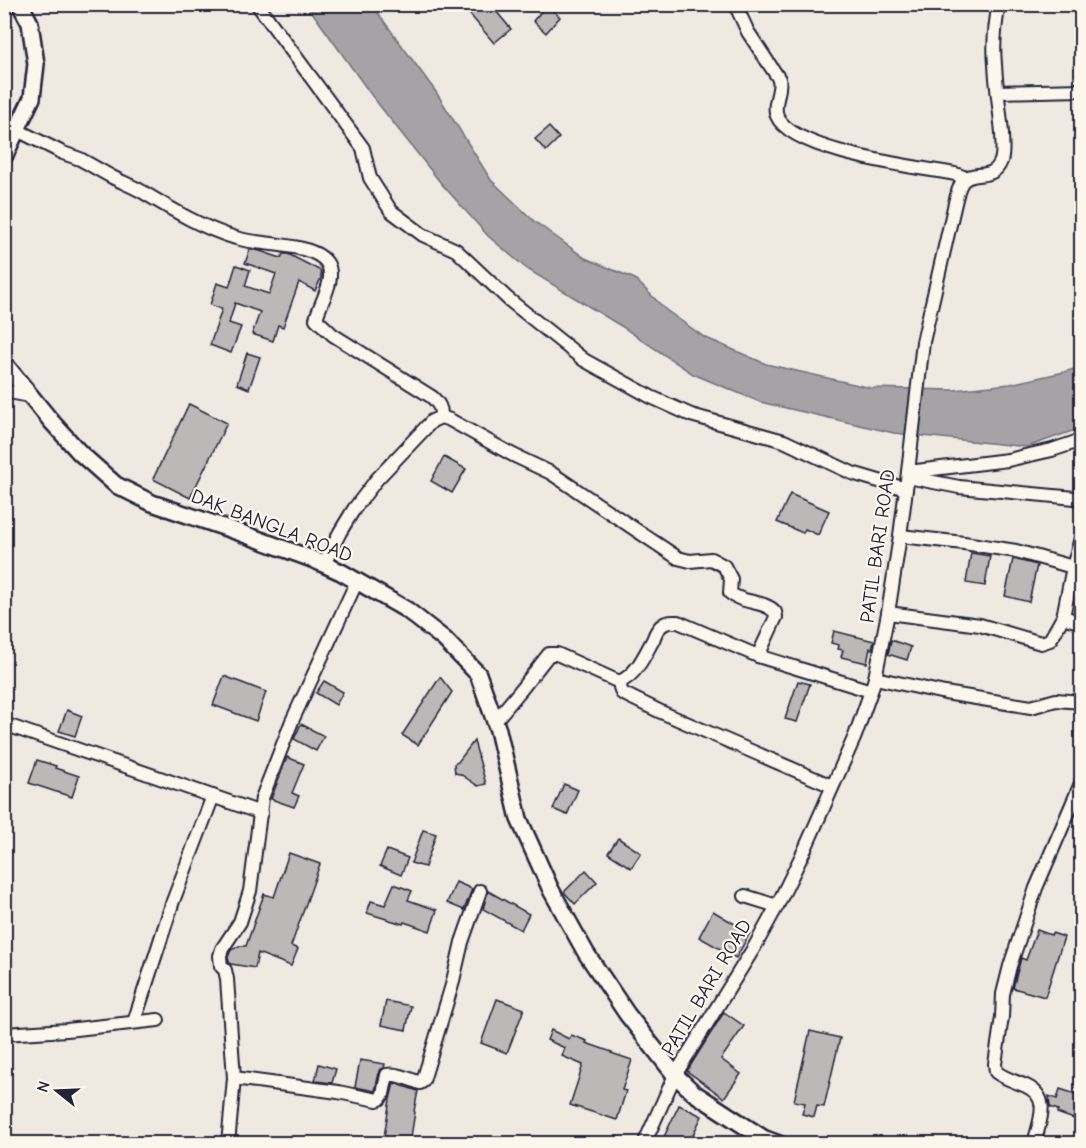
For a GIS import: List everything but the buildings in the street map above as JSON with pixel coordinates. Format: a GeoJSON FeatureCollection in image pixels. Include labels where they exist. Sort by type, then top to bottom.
{"type":"FeatureCollection","features":[{"type":"Feature","properties":{"kind":"main road"},"geometry":{"type":"LineString","coordinates":[[4,157],[32,98],[36,64],[30,23],[20,4]]}},
{"type":"Feature","properties":{"kind":"main road","name":"DAK BANGLA ROAD"},"geometry":{"type":"LineString","coordinates":[[4,363],[80,453],[116,484],[152,503],[324,564],[407,610],[444,639],[478,674],[498,730],[519,819],[551,890],[586,953],[621,1005],[675,1075],[694,1093],[719,1110],[763,1138],[779,1143]]}},
{"type":"Feature","properties":{"kind":"street"},"geometry":{"type":"LineString","coordinates":[[257,4],[363,148],[370,178],[391,211],[423,236],[456,250],[508,299],[584,360],[651,397],[691,415],[784,441],[852,473],[907,476],[959,487],[1082,500]]}},
{"type":"Feature","properties":{"kind":"street"},"geometry":{"type":"LineString","coordinates":[[735,4],[748,32],[779,79],[776,111],[782,126],[793,134],[839,151],[966,178],[990,173],[995,170],[1002,159],[994,62],[995,27],[999,4]]}},
{"type":"Feature","properties":{"kind":"street"},"geometry":{"type":"LineString","coordinates":[[998,92],[1082,90]]}},
{"type":"Feature","properties":{"kind":"street"},"geometry":{"type":"LineString","coordinates":[[17,130],[80,159],[192,220],[237,238],[301,247],[323,258],[330,267],[331,274],[316,319],[333,335],[432,397],[439,405],[442,412],[441,417]]}},
{"type":"Feature","properties":{"kind":"street","name":"PATIL BARI ROAD"},"geometry":{"type":"LineString","coordinates":[[644,1143],[675,1075],[755,946],[777,906],[855,736],[873,685],[888,613],[900,536],[923,342],[956,203],[961,185],[966,178]]}},
{"type":"Feature","properties":{"kind":"street"},"geometry":{"type":"LineString","coordinates":[[4,391],[30,396]]}},
{"type":"Feature","properties":{"kind":"street"},"geometry":{"type":"LineString","coordinates":[[324,564],[340,532],[377,479],[432,421],[441,417],[551,473],[678,558],[690,561],[711,559],[724,566],[731,579],[730,592],[734,597],[767,606],[775,612],[776,617],[758,656]]}},
{"type":"Feature","properties":{"kind":"street"},"geometry":{"type":"LineString","coordinates":[[907,476],[1008,460],[1052,450],[1082,440]]}},
{"type":"Feature","properties":{"kind":"street"},"geometry":{"type":"LineString","coordinates":[[888,613],[980,624],[1041,643],[1050,640],[1063,617],[1082,534]]}},
{"type":"Feature","properties":{"kind":"street"},"geometry":{"type":"LineString","coordinates":[[900,536],[1016,551],[1073,567]]}},
{"type":"Feature","properties":{"kind":"street"},"geometry":{"type":"LineString","coordinates":[[228,1143],[234,1078],[227,979],[225,970],[221,966],[220,956],[222,949],[240,922],[250,891],[262,798],[292,721],[357,581]]}},
{"type":"Feature","properties":{"kind":"street"},"geometry":{"type":"LineString","coordinates":[[1063,617],[1082,623]]}},
{"type":"Feature","properties":{"kind":"street"},"geometry":{"type":"LineString","coordinates":[[495,721],[549,654],[557,654],[621,681],[633,674],[659,628],[668,622],[678,622],[758,656],[873,685],[945,693],[1030,707],[1056,700],[1082,702]]}},
{"type":"Feature","properties":{"kind":"street"},"geometry":{"type":"LineString","coordinates":[[621,681],[622,693],[832,786]]}},
{"type":"Feature","properties":{"kind":"street"},"geometry":{"type":"LineString","coordinates":[[4,724],[261,813]]}},
{"type":"Feature","properties":{"kind":"street"},"geometry":{"type":"LineString","coordinates":[[1034,1143],[1042,1106],[1041,1098],[1036,1091],[1004,1078],[996,1072],[1003,994],[1036,888],[1082,781]]}},
{"type":"Feature","properties":{"kind":"street"},"geometry":{"type":"LineString","coordinates":[[134,1022],[173,901],[213,796]]}},
{"type":"Feature","properties":{"kind":"street"},"geometry":{"type":"LineString","coordinates":[[234,1078],[338,1092],[377,1100],[383,1094],[388,1074],[423,1082],[452,985],[462,942],[480,891]]}},
{"type":"Feature","properties":{"kind":"street"},"geometry":{"type":"LineString","coordinates":[[745,896],[777,906]]}},
{"type":"Feature","properties":{"kind":"street"},"geometry":{"type":"LineString","coordinates":[[4,1034],[158,1020]]}},
{"type":"Feature","properties":{"kind":"shaded area"},"geometry":{"type":"Polygon","coordinates":[[[307,5],[372,5],[436,92],[491,180],[534,221],[585,258],[635,279],[666,310],[704,337],[766,364],[871,388],[954,390],[1010,384],[1081,367],[1081,428],[1027,447],[894,433],[760,402],[693,374],[621,326],[527,269],[488,236],[440,182],[372,96],[307,5]]]}}]}
